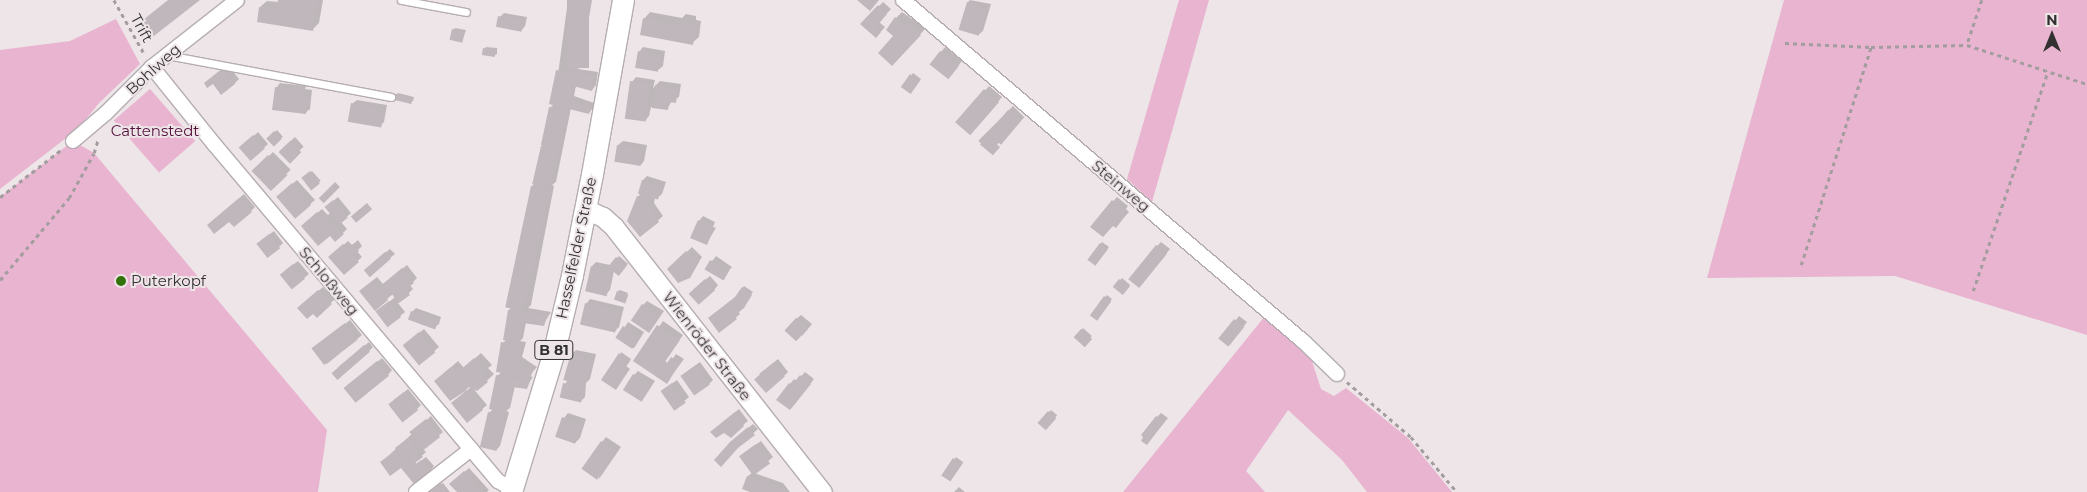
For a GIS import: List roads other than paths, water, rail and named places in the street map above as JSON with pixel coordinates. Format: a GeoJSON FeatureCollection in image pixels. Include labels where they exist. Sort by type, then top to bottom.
{"type":"FeatureCollection","features":[{"type":"Feature","properties":{"kind":"main road","name":"Hasselfelder Straße"},"geometry":{"type":"LineString","coordinates":[[512,490],[553,355],[586,209],[623,0]]}},
{"type":"Feature","properties":{"kind":"main road","name":"Wienröder Straße"},"geometry":{"type":"LineString","coordinates":[[586,209],[603,217],[614,227],[822,492]]}},
{"type":"Feature","properties":{"kind":"street","name":"Bohlweg"},"geometry":{"type":"LineString","coordinates":[[73,141],[106,114],[152,67],[237,0]]}},
{"type":"Feature","properties":{"kind":"street","name":"Steinweg"},"geometry":{"type":"LineString","coordinates":[[903,0],[1304,342],[1337,374]]}},
{"type":"Feature","properties":{"kind":"street","name":"Schloßweg"},"geometry":{"type":"LineString","coordinates":[[152,67],[214,144],[498,481],[512,490]]}},
{"type":"Feature","properties":{"kind":"street"},"geometry":{"type":"LineString","coordinates":[[416,492],[471,449]]}},
{"type":"Feature","properties":{"kind":"lane"},"geometry":{"type":"LineString","coordinates":[[401,0],[466,12]]}},
{"type":"Feature","properties":{"kind":"lane"},"geometry":{"type":"LineString","coordinates":[[166,55],[391,97]]}},
{"type":"Feature","properties":{"kind":"place","name":"Puterkopf"},"geometry":{"type":"Point","coordinates":[121,281]}},
{"type":"Feature","properties":{"kind":"park label","name":"Cattenstedt"},"geometry":{"type":"Point","coordinates":[155,131]}}]}
